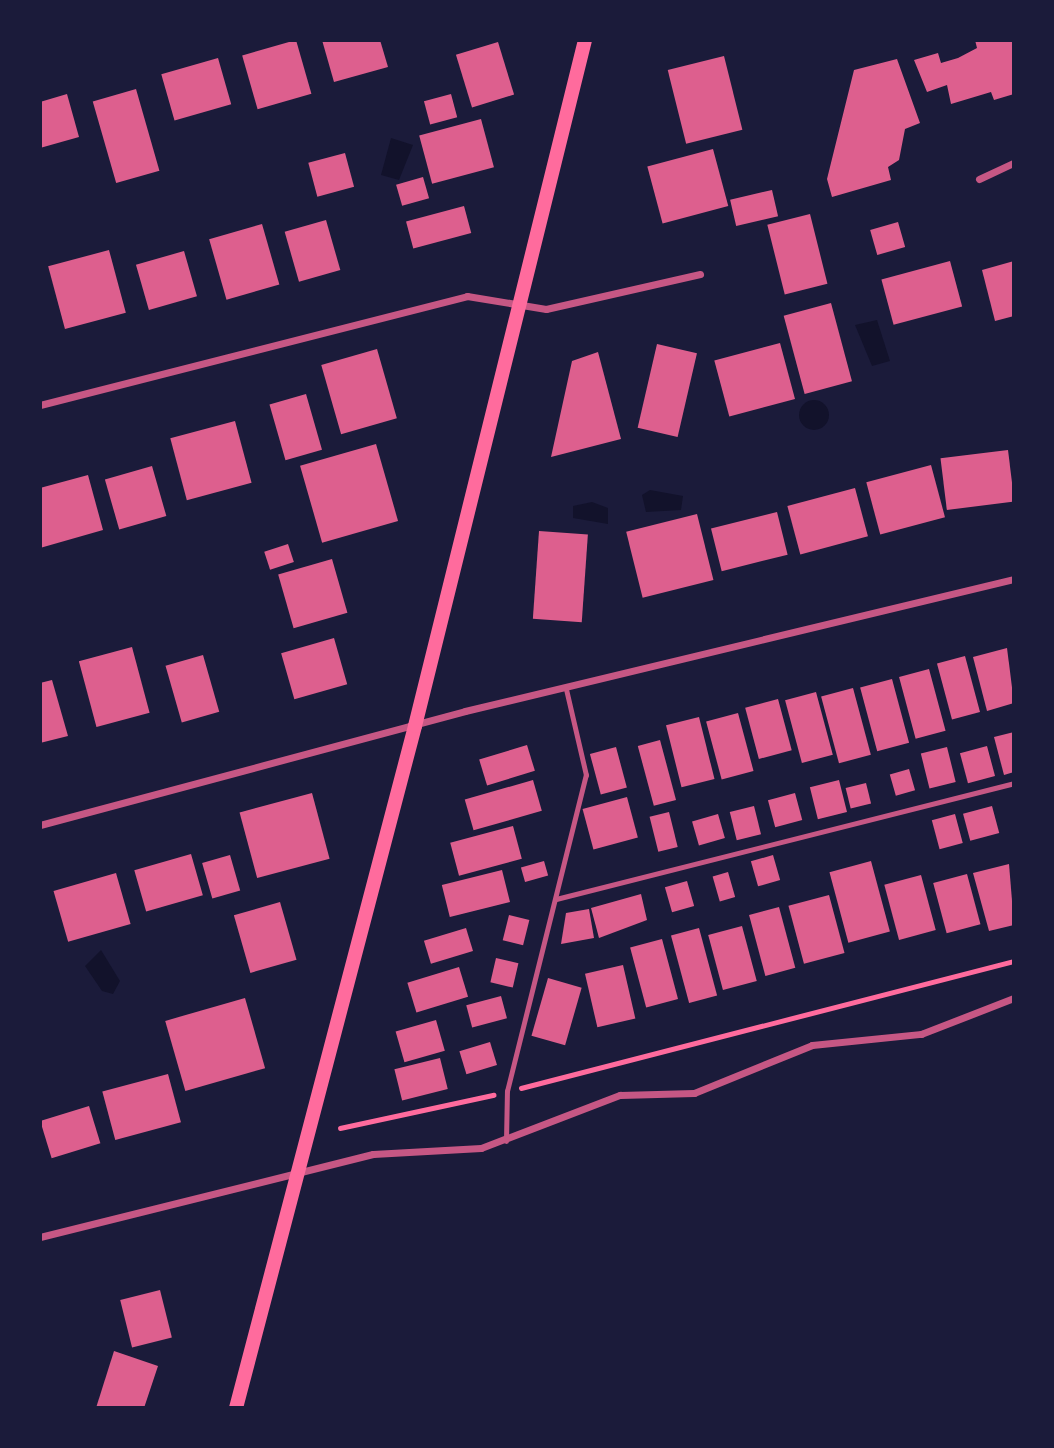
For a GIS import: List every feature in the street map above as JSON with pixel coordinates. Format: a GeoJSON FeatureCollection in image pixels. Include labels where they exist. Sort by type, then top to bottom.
{"type":"FeatureCollection","features":[{"type":"Feature","properties":{"kind":"main road"},"geometry":{"type":"LineString","coordinates":[[236,1408],[294,1174],[415,726],[516,306],[585,40]]}},
{"type":"Feature","properties":{"kind":"street"},"geometry":{"type":"LineString","coordinates":[[979,179],[1014,163]]}},
{"type":"Feature","properties":{"kind":"street"},"geometry":{"type":"LineString","coordinates":[[40,405],[467,296],[546,309],[700,274]]}},
{"type":"Feature","properties":{"kind":"street"},"geometry":{"type":"LineString","coordinates":[[40,825],[415,726],[1014,579]]}},
{"type":"Feature","properties":{"kind":"street"},"geometry":{"type":"LineString","coordinates":[[40,1237],[373,1154],[506,1141],[620,1095],[694,1093],[812,1045],[921,1034],[1014,998]]}},
{"type":"Feature","properties":{"kind":"lane"},"geometry":{"type":"LineString","coordinates":[[506,1141],[507,1091],[586,775],[566,689]]}},
{"type":"Feature","properties":{"kind":"lane"},"geometry":{"type":"LineString","coordinates":[[556,899],[1014,783]]}},
{"type":"Feature","properties":{"kind":"path"},"geometry":{"type":"LineString","coordinates":[[340,1128],[507,1091],[1014,961]]}},
{"type":"Feature","properties":{"kind":"shaded area"},"geometry":{"type":"Polygon","coordinates":[[[391,138],[413,145],[399,180],[381,175],[391,138]]]}},
{"type":"Feature","properties":{"kind":"shaded area"},"geometry":{"type":"Polygon","coordinates":[[[877,320],[890,361],[872,366],[855,325],[877,320]]]}},
{"type":"Feature","properties":{"kind":"shaded area"},"geometry":{"type":"Polygon","coordinates":[[[814,400],[825,404],[829,415],[825,426],[814,430],[803,426],[799,415],[803,404],[814,400]]]}},
{"type":"Feature","properties":{"kind":"shaded area"},"geometry":{"type":"Polygon","coordinates":[[[650,490],[683,496],[681,510],[646,512],[642,495],[650,490]]]}},
{"type":"Feature","properties":{"kind":"shaded area"},"geometry":{"type":"Polygon","coordinates":[[[592,502],[608,508],[608,524],[573,518],[573,506],[592,502]]]}},
{"type":"Feature","properties":{"kind":"shaded area"},"geometry":{"type":"Polygon","coordinates":[[[101,950],[120,981],[113,994],[102,991],[85,966],[101,950]]]}},
{"type":"Feature","properties":{"kind":"building"},"geometry":{"type":"Polygon","coordinates":[[[296,40],[311,94],[258,109],[242,55],[296,40]]]}},
{"type":"Feature","properties":{"kind":"building"},"geometry":{"type":"Polygon","coordinates":[[[322,40],[380,40],[388,67],[334,82],[322,40]]]}},
{"type":"Feature","properties":{"kind":"building"},"geometry":{"type":"Polygon","coordinates":[[[975,40],[1013,40],[1014,94],[994,100],[991,92],[951,104],[947,85],[927,92],[914,60],[938,53],[941,63],[958,58],[977,48],[975,40]]]}},
{"type":"Feature","properties":{"kind":"building"},"geometry":{"type":"Polygon","coordinates":[[[498,42],[514,95],[472,107],[456,55],[498,42]]]}},
{"type":"Feature","properties":{"kind":"building"},"geometry":{"type":"Polygon","coordinates":[[[724,56],[742,130],[686,144],[668,70],[724,56]]]}},
{"type":"Feature","properties":{"kind":"building"},"geometry":{"type":"Polygon","coordinates":[[[218,58],[231,104],[175,120],[161,74],[218,58]]]}},
{"type":"Feature","properties":{"kind":"building"},"geometry":{"type":"Polygon","coordinates":[[[897,59],[920,123],[905,129],[899,160],[888,167],[891,180],[832,197],[827,179],[854,70],[897,59]]]}},
{"type":"Feature","properties":{"kind":"building"},"geometry":{"type":"Polygon","coordinates":[[[136,89],[159,171],[116,183],[93,101],[136,89]]]}},
{"type":"Feature","properties":{"kind":"building"},"geometry":{"type":"Polygon","coordinates":[[[67,94],[79,137],[40,148],[40,102],[67,94]]]}},
{"type":"Feature","properties":{"kind":"building"},"geometry":{"type":"Polygon","coordinates":[[[451,94],[457,117],[430,124],[424,101],[451,94]]]}},
{"type":"Feature","properties":{"kind":"building"},"geometry":{"type":"Polygon","coordinates":[[[481,119],[494,167],[432,184],[419,136],[481,119]]]}},
{"type":"Feature","properties":{"kind":"building"},"geometry":{"type":"Polygon","coordinates":[[[713,149],[728,206],[663,224],[647,167],[713,149]]]}},
{"type":"Feature","properties":{"kind":"building"},"geometry":{"type":"Polygon","coordinates":[[[345,153],[354,187],[317,197],[308,163],[345,153]]]}},
{"type":"Feature","properties":{"kind":"building"},"geometry":{"type":"Polygon","coordinates":[[[423,177],[429,198],[402,206],[396,185],[423,177]]]}},
{"type":"Feature","properties":{"kind":"building"},"geometry":{"type":"Polygon","coordinates":[[[772,190],[778,216],[736,226],[730,200],[772,190]]]}},
{"type":"Feature","properties":{"kind":"building"},"geometry":{"type":"Polygon","coordinates":[[[464,206],[471,233],[413,249],[406,222],[464,206]]]}},
{"type":"Feature","properties":{"kind":"building"},"geometry":{"type":"Polygon","coordinates":[[[810,214],[827,284],[785,295],[767,225],[810,214]]]}},
{"type":"Feature","properties":{"kind":"building"},"geometry":{"type":"Polygon","coordinates":[[[326,220],[340,270],[299,282],[285,232],[326,220]]]}},
{"type":"Feature","properties":{"kind":"building"},"geometry":{"type":"Polygon","coordinates":[[[898,222],[905,247],[877,255],[870,230],[898,222]]]}},
{"type":"Feature","properties":{"kind":"building"},"geometry":{"type":"Polygon","coordinates":[[[262,224],[279,285],[226,300],[209,239],[262,224]]]}},
{"type":"Feature","properties":{"kind":"building"},"geometry":{"type":"Polygon","coordinates":[[[109,250],[126,313],[65,329],[48,266],[109,250]]]}},
{"type":"Feature","properties":{"kind":"building"},"geometry":{"type":"Polygon","coordinates":[[[184,251],[197,296],[149,310],[136,265],[184,251]]]}},
{"type":"Feature","properties":{"kind":"building"},"geometry":{"type":"Polygon","coordinates":[[[950,261],[962,306],[894,325],[881,279],[950,261]]]}},
{"type":"Feature","properties":{"kind":"building"},"geometry":{"type":"Polygon","coordinates":[[[1014,261],[1014,316],[995,321],[982,270],[1014,261]]]}},
{"type":"Feature","properties":{"kind":"building"},"geometry":{"type":"Polygon","coordinates":[[[831,303],[852,381],[805,394],[784,316],[831,303]]]}},
{"type":"Feature","properties":{"kind":"building"},"geometry":{"type":"Polygon","coordinates":[[[780,343],[795,399],[729,417],[714,361],[780,343]]]}},
{"type":"Feature","properties":{"kind":"building"},"geometry":{"type":"Polygon","coordinates":[[[657,344],[697,353],[678,437],[638,428],[657,344]]]}},
{"type":"Feature","properties":{"kind":"building"},"geometry":{"type":"Polygon","coordinates":[[[377,349],[397,418],[341,434],[321,365],[377,349]]]}},
{"type":"Feature","properties":{"kind":"building"},"geometry":{"type":"Polygon","coordinates":[[[598,352],[621,439],[551,457],[572,361],[598,352]]]}},
{"type":"Feature","properties":{"kind":"building"},"geometry":{"type":"Polygon","coordinates":[[[306,394],[322,450],[285,460],[269,404],[306,394]]]}},
{"type":"Feature","properties":{"kind":"building"},"geometry":{"type":"Polygon","coordinates":[[[235,421],[252,483],[187,500],[170,438],[235,421]]]}},
{"type":"Feature","properties":{"kind":"building"},"geometry":{"type":"Polygon","coordinates":[[[376,444],[398,521],[322,543],[300,466],[376,444]]]}},
{"type":"Feature","properties":{"kind":"building"},"geometry":{"type":"Polygon","coordinates":[[[1008,450],[1014,502],[947,510],[941,458],[1008,450]]]}},
{"type":"Feature","properties":{"kind":"building"},"geometry":{"type":"Polygon","coordinates":[[[931,465],[945,517],[880,535],[866,482],[931,465]]]}},
{"type":"Feature","properties":{"kind":"building"},"geometry":{"type":"Polygon","coordinates":[[[152,466],[166,516],[119,529],[105,480],[152,466]]]}},
{"type":"Feature","properties":{"kind":"building"},"geometry":{"type":"Polygon","coordinates":[[[88,475],[103,530],[40,548],[40,488],[88,475]]]}},
{"type":"Feature","properties":{"kind":"building"},"geometry":{"type":"Polygon","coordinates":[[[855,488],[868,536],[800,554],[787,506],[855,488]]]}},
{"type":"Feature","properties":{"kind":"building"},"geometry":{"type":"Polygon","coordinates":[[[777,512],[788,555],[722,571],[711,528],[777,512]]]}},
{"type":"Feature","properties":{"kind":"building"},"geometry":{"type":"Polygon","coordinates":[[[697,514],[713,580],[643,598],[626,532],[697,514]]]}},
{"type":"Feature","properties":{"kind":"building"},"geometry":{"type":"Polygon","coordinates":[[[539,531],[588,534],[582,622],[533,619],[539,531]]]}},
{"type":"Feature","properties":{"kind":"building"},"geometry":{"type":"Polygon","coordinates":[[[288,544],[294,562],[270,570],[264,552],[288,544]]]}},
{"type":"Feature","properties":{"kind":"building"},"geometry":{"type":"Polygon","coordinates":[[[332,559],[347,613],[294,628],[278,574],[332,559]]]}},
{"type":"Feature","properties":{"kind":"building"},"geometry":{"type":"Polygon","coordinates":[[[334,638],[347,684],[294,699],[281,653],[334,638]]]}},
{"type":"Feature","properties":{"kind":"building"},"geometry":{"type":"Polygon","coordinates":[[[132,647],[150,713],[96,727],[79,661],[132,647]]]}},
{"type":"Feature","properties":{"kind":"building"},"geometry":{"type":"Polygon","coordinates":[[[1007,648],[1014,703],[987,711],[973,657],[1007,648]]]}},
{"type":"Feature","properties":{"kind":"building"},"geometry":{"type":"Polygon","coordinates":[[[203,655],[219,712],[182,722],[166,666],[203,655]]]}},
{"type":"Feature","properties":{"kind":"building"},"geometry":{"type":"Polygon","coordinates":[[[965,656],[980,712],[952,720],[937,664],[965,656]]]}},
{"type":"Feature","properties":{"kind":"building"},"geometry":{"type":"Polygon","coordinates":[[[929,669],[946,731],[916,739],[899,677],[929,669]]]}},
{"type":"Feature","properties":{"kind":"building"},"geometry":{"type":"Polygon","coordinates":[[[892,679],[909,743],[877,751],[860,688],[892,679]]]}},
{"type":"Feature","properties":{"kind":"building"},"geometry":{"type":"Polygon","coordinates":[[[52,680],[68,736],[40,743],[40,683],[52,680]]]}},
{"type":"Feature","properties":{"kind":"building"},"geometry":{"type":"Polygon","coordinates":[[[853,688],[871,755],[839,763],[821,697],[853,688]]]}},
{"type":"Feature","properties":{"kind":"building"},"geometry":{"type":"Polygon","coordinates":[[[816,692],[833,755],[802,763],[785,700],[816,692]]]}},
{"type":"Feature","properties":{"kind":"building"},"geometry":{"type":"Polygon","coordinates":[[[778,699],[792,750],[759,759],[745,708],[778,699]]]}},
{"type":"Feature","properties":{"kind":"building"},"geometry":{"type":"Polygon","coordinates":[[[738,713],[754,771],[722,779],[706,722],[738,713]]]}},
{"type":"Feature","properties":{"kind":"building"},"geometry":{"type":"Polygon","coordinates":[[[699,717],[714,779],[681,787],[666,725],[699,717]]]}},
{"type":"Feature","properties":{"kind":"building"},"geometry":{"type":"Polygon","coordinates":[[[1014,732],[1014,772],[1004,775],[994,737],[1014,732]]]}},
{"type":"Feature","properties":{"kind":"building"},"geometry":{"type":"Polygon","coordinates":[[[660,740],[676,800],[654,806],[638,746],[660,740]]]}},
{"type":"Feature","properties":{"kind":"building"},"geometry":{"type":"Polygon","coordinates":[[[527,745],[535,771],[487,785],[479,760],[527,745]]]}},
{"type":"Feature","properties":{"kind":"building"},"geometry":{"type":"Polygon","coordinates":[[[987,746],[995,776],[968,783],[960,753],[987,746]]]}},
{"type":"Feature","properties":{"kind":"building"},"geometry":{"type":"Polygon","coordinates":[[[616,747],[627,788],[601,795],[590,754],[616,747]]]}},
{"type":"Feature","properties":{"kind":"building"},"geometry":{"type":"Polygon","coordinates":[[[947,747],[956,782],[930,788],[921,754],[947,747]]]}},
{"type":"Feature","properties":{"kind":"building"},"geometry":{"type":"Polygon","coordinates":[[[909,769],[915,790],[896,796],[890,775],[909,769]]]}},
{"type":"Feature","properties":{"kind":"building"},"geometry":{"type":"Polygon","coordinates":[[[533,780],[542,811],[474,830],[465,800],[533,780]]]}},
{"type":"Feature","properties":{"kind":"building"},"geometry":{"type":"Polygon","coordinates":[[[839,780],[847,812],[818,819],[810,787],[839,780]]]}},
{"type":"Feature","properties":{"kind":"building"},"geometry":{"type":"Polygon","coordinates":[[[866,783],[871,803],[851,808],[846,788],[866,783]]]}},
{"type":"Feature","properties":{"kind":"building"},"geometry":{"type":"Polygon","coordinates":[[[312,793],[330,859],[257,878],[240,812],[312,793]]]}},
{"type":"Feature","properties":{"kind":"building"},"geometry":{"type":"Polygon","coordinates":[[[795,793],[802,820],[775,827],[768,800],[795,793]]]}},
{"type":"Feature","properties":{"kind":"building"},"geometry":{"type":"Polygon","coordinates":[[[627,797],[638,838],[593,849],[583,809],[627,797]]]}},
{"type":"Feature","properties":{"kind":"building"},"geometry":{"type":"Polygon","coordinates":[[[754,806],[761,834],[737,840],[730,812],[754,806]]]}},
{"type":"Feature","properties":{"kind":"building"},"geometry":{"type":"Polygon","coordinates":[[[992,806],[999,833],[970,841],[963,814],[992,806]]]}},
{"type":"Feature","properties":{"kind":"building"},"geometry":{"type":"Polygon","coordinates":[[[669,812],[678,847],[658,852],[650,817],[669,812]]]}},
{"type":"Feature","properties":{"kind":"building"},"geometry":{"type":"Polygon","coordinates":[[[718,814],[725,838],[699,845],[692,821],[718,814]]]}},
{"type":"Feature","properties":{"kind":"building"},"geometry":{"type":"Polygon","coordinates":[[[955,814],[963,843],[940,849],[932,820],[955,814]]]}},
{"type":"Feature","properties":{"kind":"building"},"geometry":{"type":"Polygon","coordinates":[[[513,826],[522,859],[459,876],[450,843],[513,826]]]}},
{"type":"Feature","properties":{"kind":"building"},"geometry":{"type":"Polygon","coordinates":[[[191,854],[203,895],[146,912],[134,870],[191,854]]]}},
{"type":"Feature","properties":{"kind":"building"},"geometry":{"type":"Polygon","coordinates":[[[230,855],[240,891],[212,899],[202,863],[230,855]]]}},
{"type":"Feature","properties":{"kind":"building"},"geometry":{"type":"Polygon","coordinates":[[[773,855],[780,880],[758,886],[751,861],[773,855]]]}},
{"type":"Feature","properties":{"kind":"building"},"geometry":{"type":"Polygon","coordinates":[[[544,861],[548,875],[525,882],[521,868],[544,861]]]}},
{"type":"Feature","properties":{"kind":"building"},"geometry":{"type":"Polygon","coordinates":[[[871,861],[890,932],[848,943],[829,872],[871,861]]]}},
{"type":"Feature","properties":{"kind":"building"},"geometry":{"type":"Polygon","coordinates":[[[1009,864],[1014,925],[989,931],[973,873],[1009,864]]]}},
{"type":"Feature","properties":{"kind":"building"},"geometry":{"type":"Polygon","coordinates":[[[502,870],[510,902],[450,917],[442,885],[502,870]]]}},
{"type":"Feature","properties":{"kind":"building"},"geometry":{"type":"Polygon","coordinates":[[[728,872],[735,897],[720,901],[713,876],[728,872]]]}},
{"type":"Feature","properties":{"kind":"building"},"geometry":{"type":"Polygon","coordinates":[[[116,873],[131,924],[68,942],[54,891],[116,873]]]}},
{"type":"Feature","properties":{"kind":"building"},"geometry":{"type":"Polygon","coordinates":[[[967,874],[980,924],[947,933],[933,883],[967,874]]]}},
{"type":"Feature","properties":{"kind":"building"},"geometry":{"type":"Polygon","coordinates":[[[921,875],[936,930],[899,940],[884,885],[921,875]]]}},
{"type":"Feature","properties":{"kind":"building"},"geometry":{"type":"Polygon","coordinates":[[[687,881],[694,906],[672,912],[665,887],[687,881]]]}},
{"type":"Feature","properties":{"kind":"building"},"geometry":{"type":"Polygon","coordinates":[[[641,894],[647,920],[599,938],[591,908],[641,894]]]}},
{"type":"Feature","properties":{"kind":"building"},"geometry":{"type":"Polygon","coordinates":[[[829,895],[845,953],[804,964],[788,906],[829,895]]]}},
{"type":"Feature","properties":{"kind":"building"},"geometry":{"type":"Polygon","coordinates":[[[280,902],[297,960],[250,973],[234,915],[280,902]]]}},
{"type":"Feature","properties":{"kind":"building"},"geometry":{"type":"Polygon","coordinates":[[[779,907],[795,968],[765,976],[749,915],[779,907]]]}},
{"type":"Feature","properties":{"kind":"building"},"geometry":{"type":"Polygon","coordinates":[[[589,909],[594,938],[561,944],[566,913],[589,909]]]}},
{"type":"Feature","properties":{"kind":"building"},"geometry":{"type":"Polygon","coordinates":[[[509,915],[529,920],[523,945],[503,940],[509,915]]]}},
{"type":"Feature","properties":{"kind":"building"},"geometry":{"type":"Polygon","coordinates":[[[742,926],[757,981],[723,990],[708,935],[742,926]]]}},
{"type":"Feature","properties":{"kind":"building"},"geometry":{"type":"Polygon","coordinates":[[[466,928],[473,951],[431,964],[424,941],[466,928]]]}},
{"type":"Feature","properties":{"kind":"building"},"geometry":{"type":"Polygon","coordinates":[[[699,928],[717,996],[689,1003],[671,936],[699,928]]]}},
{"type":"Feature","properties":{"kind":"building"},"geometry":{"type":"Polygon","coordinates":[[[662,939],[678,999],[646,1007],[630,948],[662,939]]]}},
{"type":"Feature","properties":{"kind":"building"},"geometry":{"type":"Polygon","coordinates":[[[496,958],[518,963],[513,988],[490,982],[496,958]]]}},
{"type":"Feature","properties":{"kind":"building"},"geometry":{"type":"Polygon","coordinates":[[[623,965],[635,1019],[597,1027],[585,974],[623,965]]]}},
{"type":"Feature","properties":{"kind":"building"},"geometry":{"type":"Polygon","coordinates":[[[459,967],[468,997],[416,1012],[407,983],[459,967]]]}},
{"type":"Feature","properties":{"kind":"building"},"geometry":{"type":"Polygon","coordinates":[[[548,978],[582,988],[565,1045],[531,1036],[548,978]]]}},
{"type":"Feature","properties":{"kind":"building"},"geometry":{"type":"Polygon","coordinates":[[[501,996],[507,1018],[472,1028],[466,1005],[501,996]]]}},
{"type":"Feature","properties":{"kind":"building"},"geometry":{"type":"Polygon","coordinates":[[[245,998],[265,1068],[185,1091],[165,1021],[245,998]]]}},
{"type":"Feature","properties":{"kind":"building"},"geometry":{"type":"Polygon","coordinates":[[[436,1020],[445,1051],[404,1062],[396,1032],[436,1020]]]}},
{"type":"Feature","properties":{"kind":"building"},"geometry":{"type":"Polygon","coordinates":[[[490,1042],[497,1065],[466,1074],[459,1051],[490,1042]]]}},
{"type":"Feature","properties":{"kind":"building"},"geometry":{"type":"Polygon","coordinates":[[[440,1058],[448,1089],[402,1100],[394,1069],[440,1058]]]}},
{"type":"Feature","properties":{"kind":"building"},"geometry":{"type":"Polygon","coordinates":[[[168,1074],[181,1122],[115,1140],[102,1092],[168,1074]]]}},
{"type":"Feature","properties":{"kind":"building"},"geometry":{"type":"Polygon","coordinates":[[[89,1106],[100,1143],[52,1158],[40,1121],[89,1106]]]}},
{"type":"Feature","properties":{"kind":"building"},"geometry":{"type":"Polygon","coordinates":[[[160,1290],[172,1338],[132,1347],[120,1300],[160,1290]]]}},
{"type":"Feature","properties":{"kind":"building"},"geometry":{"type":"Polygon","coordinates":[[[114,1351],[158,1366],[144,1408],[96,1408],[114,1351]]]}}]}
